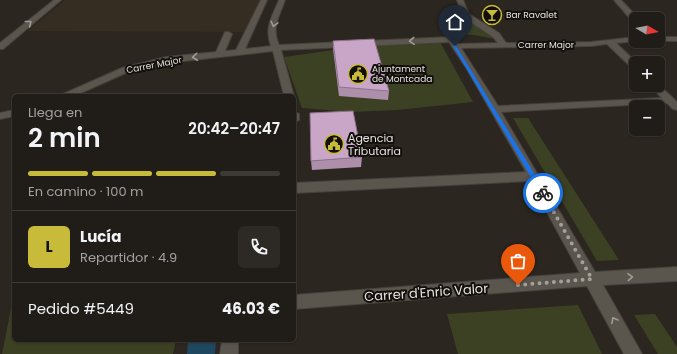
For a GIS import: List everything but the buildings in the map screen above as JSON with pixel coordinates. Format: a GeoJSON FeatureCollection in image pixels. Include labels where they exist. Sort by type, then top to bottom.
{"type":"FeatureCollection","features":[{"type":"Feature","properties":{"kind":"street"},"geometry":{"type":"LineString","coordinates":[[0,47],[58,0]]}},
{"type":"Feature","properties":{"kind":"street"},"geometry":{"type":"LineString","coordinates":[[243,52],[248,31],[264,0]]}},
{"type":"Feature","properties":{"kind":"street"},"geometry":{"type":"LineString","coordinates":[[282,0],[272,25],[271,36],[276,48],[288,94]]}},
{"type":"Feature","properties":{"kind":"street"},"geometry":{"type":"LineString","coordinates":[[460,0],[466,15],[496,35],[504,45]]}},
{"type":"Feature","properties":{"kind":"street"},"geometry":{"type":"LineString","coordinates":[[616,0],[629,13]]}},
{"type":"Feature","properties":{"kind":"street"},"geometry":{"type":"LineString","coordinates":[[219,55],[228,34]]}},
{"type":"Feature","properties":{"kind":"street","name":"Carrer Major"},"geometry":{"type":"LineString","coordinates":[[71,94],[125,70],[166,60],[276,48],[453,42],[504,45],[591,44],[610,42],[619,39],[629,39]]}},
{"type":"Feature","properties":{"kind":"street"},"geometry":{"type":"LineString","coordinates":[[665,39],[677,39]]}},
{"type":"Feature","properties":{"kind":"street"},"geometry":{"type":"LineString","coordinates":[[453,42],[534,176],[633,354]]}},
{"type":"Feature","properties":{"kind":"street"},"geometry":{"type":"LineString","coordinates":[[610,42],[629,60]]}},
{"type":"Feature","properties":{"kind":"street"},"geometry":{"type":"LineString","coordinates":[[661,92],[673,104]]}},
{"type":"Feature","properties":{"kind":"street"},"geometry":{"type":"LineString","coordinates":[[494,109],[673,104]]}},
{"type":"Feature","properties":{"kind":"street"},"geometry":{"type":"LineString","coordinates":[[0,116],[12,113]]}},
{"type":"Feature","properties":{"kind":"street"},"geometry":{"type":"LineString","coordinates":[[296,188],[534,176]]}},
{"type":"Feature","properties":{"kind":"street","name":"Carrer d'Enric Valor"},"geometry":{"type":"LineString","coordinates":[[296,302],[592,279],[677,274]]}},
{"type":"Feature","properties":{"kind":"street"},"geometry":{"type":"LineString","coordinates":[[229,354],[230,342]]}},
{"type":"Feature","properties":{"kind":"shaded area"},"geometry":{"type":"Polygon","coordinates":[[[65,0],[263,0],[244,32],[28,31],[65,0]]]}},
{"type":"Feature","properties":{"kind":"green space"},"geometry":{"type":"Polygon","coordinates":[[[438,17],[464,18],[486,31],[495,39],[474,35],[444,34],[438,17]]]}},
{"type":"Feature","properties":{"kind":"green space"},"geometry":{"type":"Polygon","coordinates":[[[440,42],[473,102],[397,110],[351,112],[302,108],[284,57],[333,50],[334,47],[440,42]]]}},
{"type":"Feature","properties":{"kind":"green space"},"geometry":{"type":"Polygon","coordinates":[[[513,118],[528,118],[619,260],[597,261],[513,118]]]}},
{"type":"Feature","properties":{"kind":"green space"},"geometry":{"type":"Polygon","coordinates":[[[12,303],[12,342],[176,342],[173,354],[2,354],[12,303]]]}},
{"type":"Feature","properties":{"kind":"green space"},"geometry":{"type":"Polygon","coordinates":[[[578,305],[602,354],[458,354],[447,314],[578,305]]]}},
{"type":"Feature","properties":{"kind":"green space"},"geometry":{"type":"Polygon","coordinates":[[[655,314],[677,347],[677,354],[658,354],[634,315],[655,314]]]}},
{"type":"Feature","properties":{"kind":"waterway"},"geometry":{"type":"LineString","coordinates":[[201,354],[202,342]]}},
{"type":"Feature","properties":{"kind":"way so far"},"geometry":{"type":"LineString","coordinates":[[518,285],[592,279],[543,193]]}},
{"type":"Feature","properties":{"kind":"place","name":"Bar Ravalet"},"geometry":{"type":"Point","coordinates":[492,15]}},
{"type":"Feature","properties":{"kind":"place","name":"Ajuntament de Montcada"},"geometry":{"type":"Point","coordinates":[358,74]}},
{"type":"Feature","properties":{"kind":"place","name":"Agencia Tributaria"},"geometry":{"type":"Point","coordinates":[334,144]}},
{"type":"Feature","properties":{"kind":"route"},"geometry":{"type":"LineString","coordinates":[[455,46],[472,71],[543,193]]}}]}
